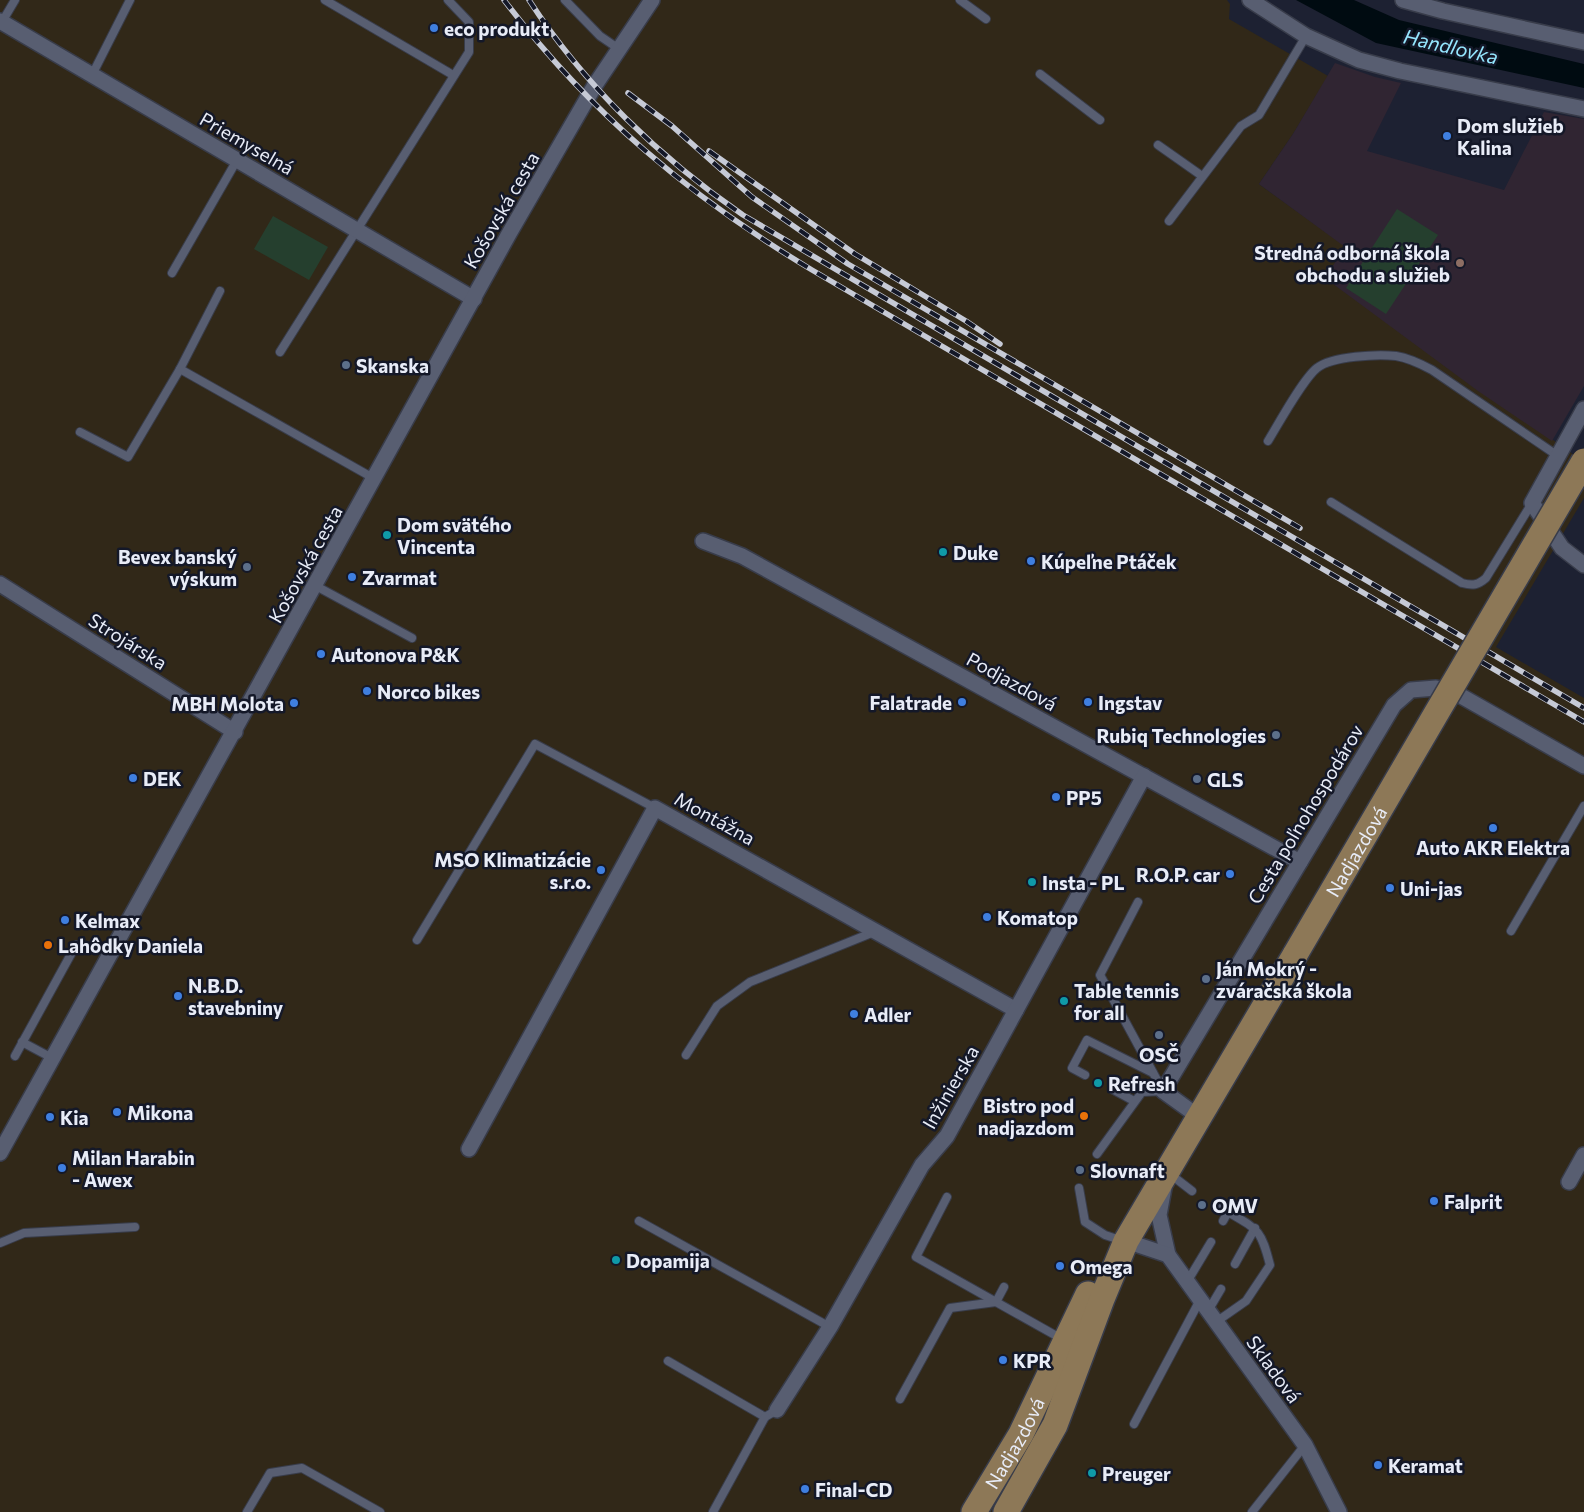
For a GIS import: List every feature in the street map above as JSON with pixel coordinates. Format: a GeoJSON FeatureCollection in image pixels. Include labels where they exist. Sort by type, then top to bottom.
{"type":"FeatureCollection","features":[{"type":"Feature","properties":{"kind":"main road","name":"Nadjazdová"},"geometry":{"type":"LineString","coordinates":[[1006,1512],[1034,1467],[1055,1425],[1092,1286],[1126,1241],[1584,461]]}},
{"type":"Feature","properties":{"kind":"main road","name":"Nadjazdová"},"geometry":{"type":"LineString","coordinates":[[974,1512],[1075,1346]]}},
{"type":"Feature","properties":{"kind":"main road"},"geometry":{"type":"LineString","coordinates":[[1016,1512],[1034,1467]]}},
{"type":"Feature","properties":{"kind":"street","name":"Košovská cesta"},"geometry":{"type":"LineString","coordinates":[[0,1153],[54,1059],[474,299],[592,92],[652,0]]}},
{"type":"Feature","properties":{"kind":"street"},"geometry":{"type":"LineString","coordinates":[[1250,0],[1306,36],[1342,54],[1382,67],[1584,109]]}},
{"type":"Feature","properties":{"kind":"street"},"geometry":{"type":"LineString","coordinates":[[1403,0],[1443,11],[1584,42]]}},
{"type":"Feature","properties":{"kind":"street","name":"Priemyselná"},"geometry":{"type":"LineString","coordinates":[[1,21],[474,299]]}},
{"type":"Feature","properties":{"kind":"street"},"geometry":{"type":"LineString","coordinates":[[1584,409],[1532,502],[1562,548],[1584,565]]}},
{"type":"Feature","properties":{"kind":"street","name":"Podjazdová"},"geometry":{"type":"LineString","coordinates":[[703,541],[742,556],[1300,862]]}},
{"type":"Feature","properties":{"kind":"street","name":"Strojárska"},"geometry":{"type":"LineString","coordinates":[[0,584],[235,732]]}},
{"type":"Feature","properties":{"kind":"street","name":"Cesta poľnohospodárov"},"geometry":{"type":"LineString","coordinates":[[1163,1091],[1394,705],[1411,690],[1436,688],[1454,692],[1584,766]]}},
{"type":"Feature","properties":{"kind":"street","name":"Inžinierska"},"geometry":{"type":"LineString","coordinates":[[771,1413],[830,1327],[922,1165],[947,1136],[1144,776]]}},
{"type":"Feature","properties":{"kind":"street","name":"Montážna"},"geometry":{"type":"LineString","coordinates":[[469,1149],[655,808],[1016,1010]]}},
{"type":"Feature","properties":{"kind":"street"},"geometry":{"type":"LineString","coordinates":[[1163,1091],[1199,1117]]}},
{"type":"Feature","properties":{"kind":"street"},"geometry":{"type":"LineString","coordinates":[[1569,1182],[1584,1156]]}},
{"type":"Feature","properties":{"kind":"street","name":"Skladová"},"geometry":{"type":"LineString","coordinates":[[1167,1172],[1159,1215],[1168,1255],[1305,1446],[1339,1512]]}},
{"type":"Feature","properties":{"kind":"street"},"geometry":{"type":"LineString","coordinates":[[1126,1241],[1168,1255]]}},
{"type":"Feature","properties":{"kind":"lane"},"geometry":{"type":"LineString","coordinates":[[1,21],[15,0]]}},
{"type":"Feature","properties":{"kind":"lane"},"geometry":{"type":"LineString","coordinates":[[92,75],[130,0]]}},
{"type":"Feature","properties":{"kind":"lane"},"geometry":{"type":"LineString","coordinates":[[325,0],[453,75]]}},
{"type":"Feature","properties":{"kind":"lane"},"geometry":{"type":"LineString","coordinates":[[280,352],[469,52],[469,22],[448,0]]}},
{"type":"Feature","properties":{"kind":"lane"},"geometry":{"type":"LineString","coordinates":[[565,0],[600,36],[619,49]]}},
{"type":"Feature","properties":{"kind":"lane"},"geometry":{"type":"LineString","coordinates":[[960,0],[986,19]]}},
{"type":"Feature","properties":{"kind":"lane"},"geometry":{"type":"LineString","coordinates":[[1169,221],[1241,126],[1259,115],[1306,36]]}},
{"type":"Feature","properties":{"kind":"lane"},"geometry":{"type":"LineString","coordinates":[[1040,74],[1100,120]]}},
{"type":"Feature","properties":{"kind":"lane"},"geometry":{"type":"LineString","coordinates":[[1158,145],[1202,176]]}},
{"type":"Feature","properties":{"kind":"lane"},"geometry":{"type":"LineString","coordinates":[[172,273],[237,160]]}},
{"type":"Feature","properties":{"kind":"lane"},"geometry":{"type":"LineString","coordinates":[[80,432],[128,457],[180,370],[220,291]]}},
{"type":"Feature","properties":{"kind":"lane"},"geometry":{"type":"LineString","coordinates":[[1268,441],[1309,376],[1319,366],[1330,361],[1367,356],[1396,356],[1432,370],[1558,456]]}},
{"type":"Feature","properties":{"kind":"lane"},"geometry":{"type":"LineString","coordinates":[[180,370],[375,479]]}},
{"type":"Feature","properties":{"kind":"lane"},"geometry":{"type":"LineString","coordinates":[[1330,502],[1462,584],[1475,585],[1486,578],[1532,502]]}},
{"type":"Feature","properties":{"kind":"lane"},"geometry":{"type":"LineString","coordinates":[[316,586],[412,638]]}},
{"type":"Feature","properties":{"kind":"lane"},"geometry":{"type":"LineString","coordinates":[[417,940],[535,744],[655,808]]}},
{"type":"Feature","properties":{"kind":"lane"},"geometry":{"type":"LineString","coordinates":[[1511,931],[1584,806]]}},
{"type":"Feature","properties":{"kind":"lane"},"geometry":{"type":"LineString","coordinates":[[1098,1154],[1142,1092],[1163,1091],[1100,975],[1138,902]]}},
{"type":"Feature","properties":{"kind":"lane"},"geometry":{"type":"LineString","coordinates":[[686,1055],[717,1006],[750,982],[876,931]]}},
{"type":"Feature","properties":{"kind":"lane"},"geometry":{"type":"LineString","coordinates":[[15,1056],[76,945]]}},
{"type":"Feature","properties":{"kind":"lane"},"geometry":{"type":"LineString","coordinates":[[1085,1074],[1072,1068],[1087,1040],[1153,1073]]}},
{"type":"Feature","properties":{"kind":"lane"},"geometry":{"type":"LineString","coordinates":[[22,1042],[54,1059]]}},
{"type":"Feature","properties":{"kind":"lane"},"geometry":{"type":"LineString","coordinates":[[1112,1089],[1134,1101]]}},
{"type":"Feature","properties":{"kind":"lane"},"geometry":{"type":"LineString","coordinates":[[1167,1172],[1192,1191]]}},
{"type":"Feature","properties":{"kind":"lane"},"geometry":{"type":"LineString","coordinates":[[1080,1188],[1085,1222],[1105,1235],[1126,1241]]}},
{"type":"Feature","properties":{"kind":"lane"},"geometry":{"type":"LineString","coordinates":[[947,1198],[916,1257],[1075,1346]]}},
{"type":"Feature","properties":{"kind":"lane"},"geometry":{"type":"LineString","coordinates":[[1208,1311],[1246,1301],[1270,1265],[1264,1243],[1256,1228],[1219,1207]]}},
{"type":"Feature","properties":{"kind":"lane"},"geometry":{"type":"LineString","coordinates":[[1223,1221],[1228,1212]]}},
{"type":"Feature","properties":{"kind":"lane"},"geometry":{"type":"LineString","coordinates":[[639,1221],[830,1327]]}},
{"type":"Feature","properties":{"kind":"lane"},"geometry":{"type":"LineString","coordinates":[[0,1243],[24,1233],[135,1227]]}},
{"type":"Feature","properties":{"kind":"lane"},"geometry":{"type":"LineString","coordinates":[[1236,1264],[1256,1228]]}},
{"type":"Feature","properties":{"kind":"lane"},"geometry":{"type":"LineString","coordinates":[[1187,1282],[1211,1242]]}},
{"type":"Feature","properties":{"kind":"lane"},"geometry":{"type":"LineString","coordinates":[[996,1302],[1004,1287]]}},
{"type":"Feature","properties":{"kind":"lane"},"geometry":{"type":"LineString","coordinates":[[1134,1424],[1221,1289]]}},
{"type":"Feature","properties":{"kind":"lane"},"geometry":{"type":"LineString","coordinates":[[900,1399],[950,1308],[996,1302]]}},
{"type":"Feature","properties":{"kind":"lane"},"geometry":{"type":"LineString","coordinates":[[668,1361],[771,1413],[713,1512]]}},
{"type":"Feature","properties":{"kind":"lane"},"geometry":{"type":"LineString","coordinates":[[1252,1512],[1305,1446]]}},
{"type":"Feature","properties":{"kind":"lane"},"geometry":{"type":"LineString","coordinates":[[247,1512],[270,1473],[302,1468],[380,1512]]}},
{"type":"Feature","properties":{"kind":"shaded area"},"geometry":{"type":"Polygon","coordinates":[[[0,0],[1227,0],[1230,4],[1229,19],[1328,76],[1293,134],[1259,184],[1346,247],[1325,278],[1584,462],[1584,498],[1496,647],[1584,698],[1584,1512],[0,1512],[0,0]]]}},
{"type":"Feature","properties":{"kind":"shaded area","name":"Stredná odborná škola obchodu a služieb"},"geometry":{"type":"Polygon","coordinates":[[[1335,63],[1375,77],[1401,83],[1367,151],[1504,190],[1544,112],[1584,119],[1584,386],[1552,441],[1478,391],[1325,278],[1345,247],[1259,184],[1293,134],[1335,63]]]}},
{"type":"Feature","properties":{"kind":"green space"},"geometry":{"type":"Polygon","coordinates":[[[1397,209],[1438,235],[1386,314],[1346,288],[1397,209]]]}},
{"type":"Feature","properties":{"kind":"green space"},"geometry":{"type":"Polygon","coordinates":[[[273,216],[328,247],[309,280],[254,249],[273,216]]]}},
{"type":"Feature","properties":{"kind":"water","name":"Handlovka"},"geometry":{"type":"Polygon","coordinates":[[[1296,0],[1354,0],[1399,20],[1584,64],[1584,88],[1376,43],[1296,0]]]}},
{"type":"Feature","properties":{"kind":"railway"},"geometry":{"type":"LineString","coordinates":[[504,0],[537,41],[607,116],[683,182],[767,242],[1584,722]]}},
{"type":"Feature","properties":{"kind":"railway"},"geometry":{"type":"LineString","coordinates":[[529,0],[574,61],[626,118],[682,169],[743,215],[1584,708]]}},
{"type":"Feature","properties":{"kind":"railway"},"geometry":{"type":"LineString","coordinates":[[628,93],[672,126],[752,197],[848,264],[1300,528]]}},
{"type":"Feature","properties":{"kind":"railway"},"geometry":{"type":"LineString","coordinates":[[709,151],[855,254],[966,321],[1000,344]]}},
{"type":"Feature","properties":{"kind":"place","name":"eco produkt"},"geometry":{"type":"Point","coordinates":[434,28]}},
{"type":"Feature","properties":{"kind":"place","name":"Dom služieb Kalina"},"geometry":{"type":"Point","coordinates":[1447,136]}},
{"type":"Feature","properties":{"kind":"place","name":"Stredná odborná škola obchodu a služieb"},"geometry":{"type":"Point","coordinates":[1460,263]}},
{"type":"Feature","properties":{"kind":"place","name":"Skanska"},"geometry":{"type":"Point","coordinates":[346,365]}},
{"type":"Feature","properties":{"kind":"place","name":"Dom svätého Vincenta"},"geometry":{"type":"Point","coordinates":[387,535]}},
{"type":"Feature","properties":{"kind":"place","name":"Duke"},"geometry":{"type":"Point","coordinates":[943,552]}},
{"type":"Feature","properties":{"kind":"place","name":"Kúpeľne Ptáček"},"geometry":{"type":"Point","coordinates":[1031,561]}},
{"type":"Feature","properties":{"kind":"place","name":"Bevex banský výskum"},"geometry":{"type":"Point","coordinates":[247,567]}},
{"type":"Feature","properties":{"kind":"place","name":"Zvarmat"},"geometry":{"type":"Point","coordinates":[352,577]}},
{"type":"Feature","properties":{"kind":"place","name":"Autonova P&K"},"geometry":{"type":"Point","coordinates":[321,654]}},
{"type":"Feature","properties":{"kind":"place","name":"Norco bikes"},"geometry":{"type":"Point","coordinates":[367,691]}},
{"type":"Feature","properties":{"kind":"place","name":"Falatrade"},"geometry":{"type":"Point","coordinates":[962,702]}},
{"type":"Feature","properties":{"kind":"place","name":"Ingstav"},"geometry":{"type":"Point","coordinates":[1088,702]}},
{"type":"Feature","properties":{"kind":"place","name":"MBH Molota"},"geometry":{"type":"Point","coordinates":[294,703]}},
{"type":"Feature","properties":{"kind":"place","name":"Rubiq Technologies"},"geometry":{"type":"Point","coordinates":[1276,735]}},
{"type":"Feature","properties":{"kind":"place","name":"DEK"},"geometry":{"type":"Point","coordinates":[133,778]}},
{"type":"Feature","properties":{"kind":"place","name":"GLS"},"geometry":{"type":"Point","coordinates":[1197,779]}},
{"type":"Feature","properties":{"kind":"place","name":"PP5"},"geometry":{"type":"Point","coordinates":[1056,797]}},
{"type":"Feature","properties":{"kind":"place","name":"Auto AKR Elektra"},"geometry":{"type":"Point","coordinates":[1493,828]}},
{"type":"Feature","properties":{"kind":"place","name":"MSO Klimatizácie s.r.o."},"geometry":{"type":"Point","coordinates":[601,870]}},
{"type":"Feature","properties":{"kind":"place","name":"R.O.P. car"},"geometry":{"type":"Point","coordinates":[1230,874]}},
{"type":"Feature","properties":{"kind":"place","name":"Insta - PL"},"geometry":{"type":"Point","coordinates":[1032,882]}},
{"type":"Feature","properties":{"kind":"place","name":"Uni-jas"},"geometry":{"type":"Point","coordinates":[1390,888]}},
{"type":"Feature","properties":{"kind":"place","name":"Komatop"},"geometry":{"type":"Point","coordinates":[987,917]}},
{"type":"Feature","properties":{"kind":"place","name":"Kelmax"},"geometry":{"type":"Point","coordinates":[65,920]}},
{"type":"Feature","properties":{"kind":"place","name":"Lahôdky Daniela"},"geometry":{"type":"Point","coordinates":[48,945]}},
{"type":"Feature","properties":{"kind":"place","name":"Ján Mokrý - zváračská škola"},"geometry":{"type":"Point","coordinates":[1206,979]}},
{"type":"Feature","properties":{"kind":"place","name":"N.B.D. stavebniny"},"geometry":{"type":"Point","coordinates":[178,996]}},
{"type":"Feature","properties":{"kind":"place","name":"Table tennis for all"},"geometry":{"type":"Point","coordinates":[1064,1001]}},
{"type":"Feature","properties":{"kind":"place","name":"Adler"},"geometry":{"type":"Point","coordinates":[854,1014]}},
{"type":"Feature","properties":{"kind":"place","name":"OSČ"},"geometry":{"type":"Point","coordinates":[1159,1035]}},
{"type":"Feature","properties":{"kind":"place","name":"Refresh"},"geometry":{"type":"Point","coordinates":[1098,1083]}},
{"type":"Feature","properties":{"kind":"place","name":"Mikona"},"geometry":{"type":"Point","coordinates":[117,1112]}},
{"type":"Feature","properties":{"kind":"place","name":"Bistro pod nadjazdom"},"geometry":{"type":"Point","coordinates":[1084,1116]}},
{"type":"Feature","properties":{"kind":"place","name":"Kia"},"geometry":{"type":"Point","coordinates":[50,1117]}},
{"type":"Feature","properties":{"kind":"place","name":"Milan Harabin - Awex"},"geometry":{"type":"Point","coordinates":[62,1168]}},
{"type":"Feature","properties":{"kind":"place","name":"Slovnaft"},"geometry":{"type":"Point","coordinates":[1080,1170]}},
{"type":"Feature","properties":{"kind":"place","name":"Falprit"},"geometry":{"type":"Point","coordinates":[1434,1201]}},
{"type":"Feature","properties":{"kind":"place","name":"OMV"},"geometry":{"type":"Point","coordinates":[1202,1205]}},
{"type":"Feature","properties":{"kind":"place","name":"Dopamija"},"geometry":{"type":"Point","coordinates":[616,1260]}},
{"type":"Feature","properties":{"kind":"place","name":"Omega"},"geometry":{"type":"Point","coordinates":[1060,1266]}},
{"type":"Feature","properties":{"kind":"place","name":"KPR"},"geometry":{"type":"Point","coordinates":[1003,1360]}},
{"type":"Feature","properties":{"kind":"place","name":"Keramat"},"geometry":{"type":"Point","coordinates":[1378,1465]}},
{"type":"Feature","properties":{"kind":"place","name":"Preuger"},"geometry":{"type":"Point","coordinates":[1092,1473]}},
{"type":"Feature","properties":{"kind":"place","name":"Final-CD"},"geometry":{"type":"Point","coordinates":[805,1489]}}]}
